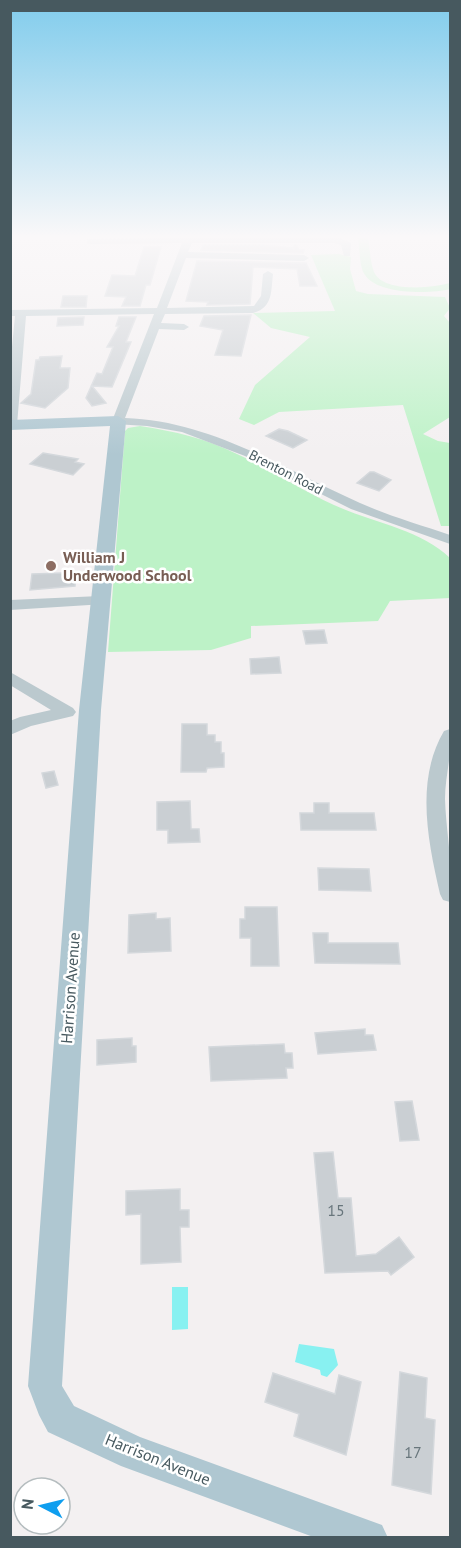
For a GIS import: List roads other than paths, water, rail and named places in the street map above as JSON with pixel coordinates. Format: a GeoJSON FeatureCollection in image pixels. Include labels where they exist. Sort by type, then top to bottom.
{"type":"FeatureCollection","features":[{"type":"Feature","properties":{"kind":"main road"},"geometry":{"type":"LineString","coordinates":[[10,425],[118,421]]}},
{"type":"Feature","properties":{"kind":"main road","name":"Harrison Avenue"},"geometry":{"type":"LineString","coordinates":[[118,421],[100,600],[79,711],[69,1002],[45,1386],[51,1403],[61,1419],[134,1453],[369,1538]]}},
{"type":"Feature","properties":{"kind":"street"},"geometry":{"type":"LineString","coordinates":[[10,425],[16,313],[219,310]]}},
{"type":"Feature","properties":{"kind":"street","name":"Harrison Avenue"},"geometry":{"type":"LineString","coordinates":[[118,421],[162,312]]}},
{"type":"Feature","properties":{"kind":"street"},"geometry":{"type":"LineString","coordinates":[[156,326],[184,327]]}},
{"type":"Feature","properties":{"kind":"street","name":"Brenton Road"},"geometry":{"type":"LineString","coordinates":[[118,421],[147,422],[185,429],[250,453],[348,503],[450,540]]}},
{"type":"Feature","properties":{"kind":"street"},"geometry":{"type":"LineString","coordinates":[[10,605],[100,600]]}},
{"type":"Feature","properties":{"kind":"street"},"geometry":{"type":"LineString","coordinates":[[10,677],[79,711]]}},
{"type":"Feature","properties":{"kind":"street"},"geometry":{"type":"LineString","coordinates":[[10,729],[26,721],[79,711]]}},
{"type":"Feature","properties":{"kind":"street"},"geometry":{"type":"LineString","coordinates":[[450,735],[438,773],[435,800],[443,824],[450,894]]}},
{"type":"Feature","properties":{"kind":"water"},"geometry":{"type":"Polygon","coordinates":[[[172,1287],[188,1287],[188,1329],[172,1330],[172,1287]]]}},
{"type":"Feature","properties":{"kind":"water"},"geometry":{"type":"Polygon","coordinates":[[[299,1344],[334,1349],[338,1365],[327,1377],[321,1375],[320,1370],[295,1362],[299,1344]]]}},
{"type":"Feature","properties":{"kind":"place","name":"William J Underwood School"},"geometry":{"type":"Point","coordinates":[51,566]}}]}
